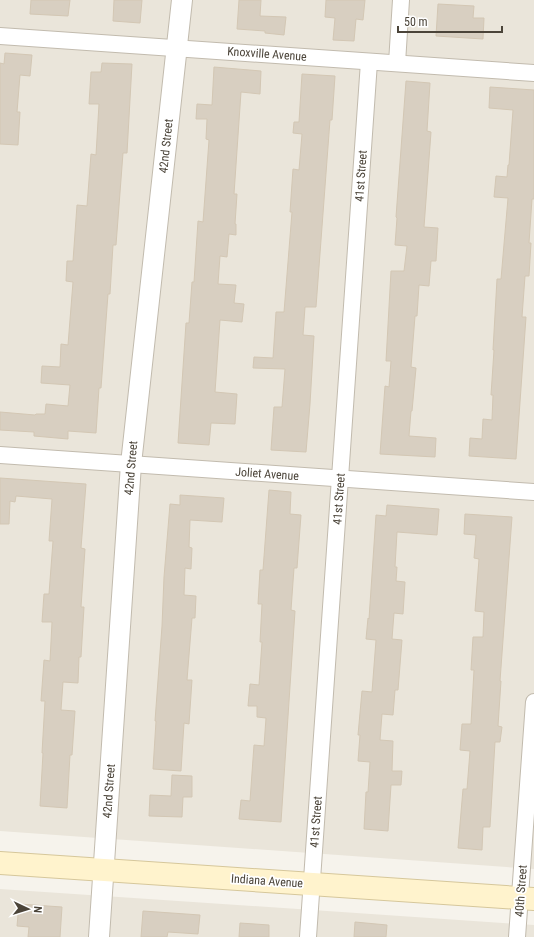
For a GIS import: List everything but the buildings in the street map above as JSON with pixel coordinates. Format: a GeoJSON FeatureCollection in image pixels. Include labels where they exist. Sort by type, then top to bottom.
{"type":"FeatureCollection","features":[{"type":"Feature","properties":{"kind":"main road","name":"Indiana Avenue"},"geometry":{"type":"LineString","coordinates":[[0,863],[527,899]]}},
{"type":"Feature","properties":{"kind":"street","name":"42nd Street"},"geometry":{"type":"LineString","coordinates":[[99,937],[131,464],[182,0]]}},
{"type":"Feature","properties":{"kind":"street"},"geometry":{"type":"LineString","coordinates":[[397,63],[401,0]]}},
{"type":"Feature","properties":{"kind":"street","name":"Knoxville Avenue"},"geometry":{"type":"LineString","coordinates":[[0,36],[534,73]]}},
{"type":"Feature","properties":{"kind":"street","name":"41st Street"},"geometry":{"type":"LineString","coordinates":[[308,937],[369,62]]}},
{"type":"Feature","properties":{"kind":"street","name":"Joliet Avenue"},"geometry":{"type":"LineString","coordinates":[[0,455],[534,492]]}},
{"type":"Feature","properties":{"kind":"street","name":"40th Street"},"geometry":{"type":"LineString","coordinates":[[517,937],[527,899],[534,702]]}},
{"type":"Feature","properties":{"kind":"shaded area"},"geometry":{"type":"Polygon","coordinates":[[[0,0],[534,0],[534,869],[0,831],[0,0]]]}},
{"type":"Feature","properties":{"kind":"shaded area"},"geometry":{"type":"Polygon","coordinates":[[[0,889],[534,925],[534,937],[0,937],[0,889]]]}}]}
